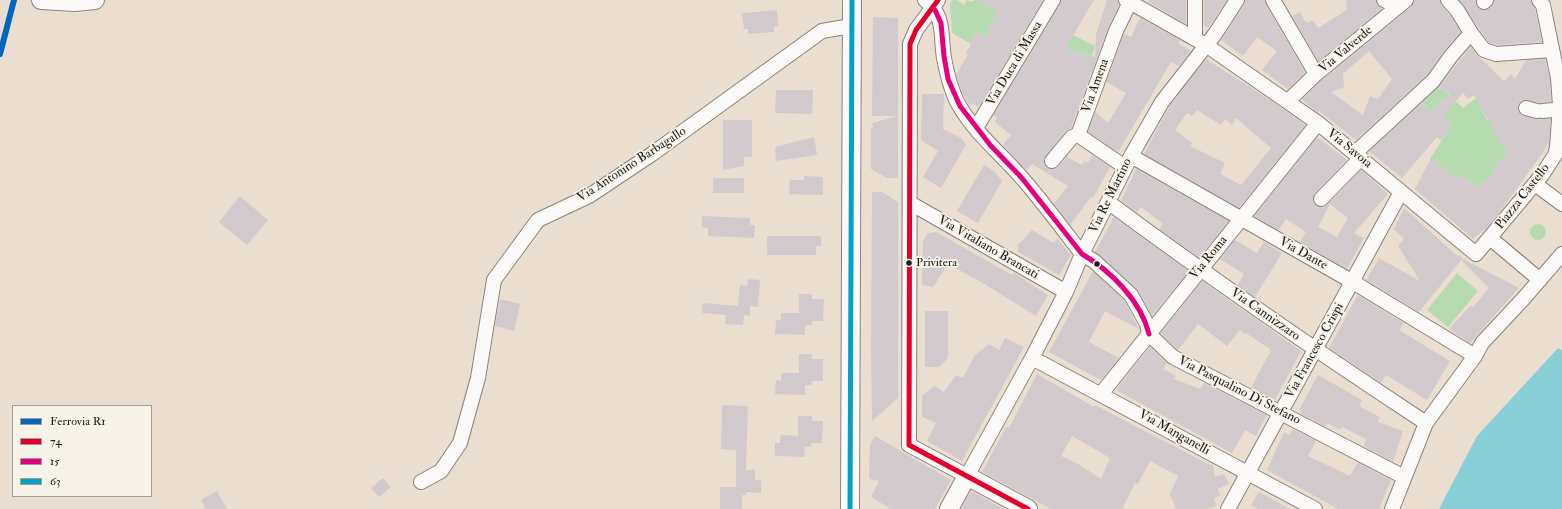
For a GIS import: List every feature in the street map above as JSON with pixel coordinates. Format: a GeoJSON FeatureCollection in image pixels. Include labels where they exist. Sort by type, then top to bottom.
{"type":"FeatureCollection","features":[{"type":"Feature","properties":{"kind":"main road"},"geometry":{"type":"LineString","coordinates":[[41,0],[75,2],[95,0]]}},
{"type":"Feature","properties":{"kind":"main road"},"geometry":{"type":"LineString","coordinates":[[850,509],[852,0]]}},
{"type":"Feature","properties":{"kind":"main road"},"geometry":{"type":"LineString","coordinates":[[967,476],[1028,509]]}},
{"type":"Feature","properties":{"kind":"main road","name":"Via Re Martino"},"geometry":{"type":"LineString","coordinates":[[949,509],[967,476]]}},
{"type":"Feature","properties":{"kind":"street","name":"Via Duca di Massa"},"geometry":{"type":"LineString","coordinates":[[976,128],[1053,0]]}},
{"type":"Feature","properties":{"kind":"street"},"geometry":{"type":"LineString","coordinates":[[1195,0],[1201,42]]}},
{"type":"Feature","properties":{"kind":"street","name":"Via Re Martino"},"geometry":{"type":"LineString","coordinates":[[967,476],[1032,358],[1066,292],[1082,254],[1128,161],[1162,102],[1201,42],[1237,0]]}},
{"type":"Feature","properties":{"kind":"street"},"geometry":{"type":"LineString","coordinates":[[1273,0],[1316,74]]}},
{"type":"Feature","properties":{"kind":"street"},"geometry":{"type":"LineString","coordinates":[[1384,0],[1402,3]]}},
{"type":"Feature","properties":{"kind":"street"},"geometry":{"type":"LineString","coordinates":[[1448,0],[1457,10],[1471,33],[1484,50],[1496,54],[1552,50],[1543,5],[1539,0]]}},
{"type":"Feature","properties":{"kind":"street","name":"Via Savoia"},"geometry":{"type":"LineString","coordinates":[[1128,1],[1201,42],[1288,101],[1318,123],[1476,254],[1486,242]]}},
{"type":"Feature","properties":{"kind":"street","name":"Via Amena"},"geometry":{"type":"LineString","coordinates":[[1052,161],[1072,137],[1078,135],[1128,1]]}},
{"type":"Feature","properties":{"kind":"street","name":"Via Pasqualino Di Stefano"},"geometry":{"type":"LineString","coordinates":[[932,2],[941,23],[948,79],[960,106],[991,146],[1021,177],[1082,254],[1094,261],[1131,295],[1147,324],[1149,334],[1173,357],[1404,477]]}},
{"type":"Feature","properties":{"kind":"street"},"geometry":{"type":"LineString","coordinates":[[932,2],[910,44],[909,444],[967,476]]}},
{"type":"Feature","properties":{"kind":"street","name":"Via Valverde"},"geometry":{"type":"LineString","coordinates":[[1288,101],[1316,74],[1402,3]]}},
{"type":"Feature","properties":{"kind":"street","name":"Via Antonino Barbagallo"},"geometry":{"type":"LineString","coordinates":[[421,482],[441,471],[460,443],[478,378],[494,280],[538,220],[589,196],[614,180],[822,32],[851,26]]}},
{"type":"Feature","properties":{"kind":"street"},"geometry":{"type":"LineString","coordinates":[[1321,199],[1358,156],[1433,81],[1451,56],[1471,33]]}},
{"type":"Feature","properties":{"kind":"street","name":"Piazza Castello"},"geometry":{"type":"LineString","coordinates":[[1540,280],[1486,242],[1535,184],[1554,155],[1557,147],[1560,106],[1558,78],[1552,50]]}},
{"type":"Feature","properties":{"kind":"street","name":"Via Roma"},"geometry":{"type":"LineString","coordinates":[[1101,394],[1318,123]]}},
{"type":"Feature","properties":{"kind":"street","name":"Via Dante"},"geometry":{"type":"LineString","coordinates":[[1078,135],[1240,219],[1353,282],[1475,356]]}},
{"type":"Feature","properties":{"kind":"street"},"geometry":{"type":"LineString","coordinates":[[1535,184],[1562,204]]}},
{"type":"Feature","properties":{"kind":"street","name":"Via Francesco Crispi"},"geometry":{"type":"LineString","coordinates":[[1228,509],[1401,192]]}},
{"type":"Feature","properties":{"kind":"street","name":"Via Cannizzaro"},"geometry":{"type":"LineString","coordinates":[[1108,202],[1200,270],[1315,350],[1426,423]]}},
{"type":"Feature","properties":{"kind":"street","name":"Via Vitaliano Brancati"},"geometry":{"type":"LineString","coordinates":[[910,203],[1066,292]]}},
{"type":"Feature","properties":{"kind":"street"},"geometry":{"type":"LineString","coordinates":[[1392,509],[1426,423],[1475,356],[1482,343],[1562,254]]}},
{"type":"Feature","properties":{"kind":"street","name":"Via Manganelli"},"geometry":{"type":"LineString","coordinates":[[1032,358],[1315,509]]}},
{"type":"Feature","properties":{"kind":"green space"},"geometry":{"type":"Polygon","coordinates":[[[952,0],[957,0],[964,5],[967,0],[972,2],[974,0],[978,0],[1009,10],[985,37],[977,33],[971,44],[952,33],[950,4],[952,0]]]}},
{"type":"Feature","properties":{"kind":"green space"},"geometry":{"type":"Polygon","coordinates":[[[1073,35],[1095,46],[1092,56],[1077,52],[1071,68],[1059,49],[1073,35]]]}},
{"type":"Feature","properties":{"kind":"green space"},"geometry":{"type":"Polygon","coordinates":[[[1436,85],[1463,108],[1483,93],[1489,106],[1483,112],[1487,120],[1499,111],[1507,128],[1498,138],[1515,158],[1496,183],[1489,178],[1482,184],[1485,193],[1462,182],[1465,178],[1461,175],[1457,180],[1430,159],[1451,126],[1446,119],[1439,127],[1436,123],[1448,109],[1442,102],[1431,112],[1419,99],[1436,85]]]}},
{"type":"Feature","properties":{"kind":"green space"},"geometry":{"type":"Polygon","coordinates":[[[1538,224],[1545,229],[1546,232],[1541,239],[1538,240],[1531,235],[1530,232],[1535,225],[1538,224]]]}},
{"type":"Feature","properties":{"kind":"green space"},"geometry":{"type":"Polygon","coordinates":[[[1457,273],[1478,291],[1448,327],[1427,310],[1457,273]]]}},
{"type":"Feature","properties":{"kind":"water"},"geometry":{"type":"Polygon","coordinates":[[[1558,348],[1562,350],[1562,509],[1439,509],[1477,436],[1558,348]]]}},
{"type":"Feature","properties":{"kind":"building"},"geometry":{"type":"Polygon","coordinates":[[[978,0],[1043,0],[979,107],[972,103],[970,106],[962,92],[956,75],[968,54],[966,53],[977,33],[985,37],[998,12],[978,0]]]}},
{"type":"Feature","properties":{"kind":"building"},"geometry":{"type":"Polygon","coordinates":[[[1061,0],[1094,0],[1065,49],[1095,57],[1096,34],[1107,0],[1118,0],[1119,5],[1108,28],[1071,128],[1065,132],[1044,159],[1044,164],[1047,168],[1051,169],[1058,167],[1067,157],[1082,165],[1084,161],[1088,163],[1092,155],[1110,167],[1093,198],[1091,197],[1070,225],[1054,203],[1068,186],[1032,164],[1026,170],[1003,145],[1011,135],[995,122],[997,118],[993,115],[1061,0]]]}},
{"type":"Feature","properties":{"kind":"building"},"geometry":{"type":"Polygon","coordinates":[[[1149,0],[1186,0],[1186,24],[1148,2],[1149,0]]]}},
{"type":"Feature","properties":{"kind":"building"},"geometry":{"type":"Polygon","coordinates":[[[1204,0],[1227,0],[1208,28],[1204,25],[1204,0]]]}},
{"type":"Feature","properties":{"kind":"building"},"geometry":{"type":"Polygon","coordinates":[[[1245,0],[1265,0],[1305,73],[1288,89],[1262,70],[1277,51],[1257,37],[1243,56],[1221,40],[1244,5],[1245,0]]]}},
{"type":"Feature","properties":{"kind":"building"},"geometry":{"type":"Polygon","coordinates":[[[1346,0],[1376,0],[1377,5],[1382,9],[1318,61],[1292,16],[1300,12],[1306,23],[1313,20],[1318,28],[1347,10],[1346,0]]]}},
{"type":"Feature","properties":{"kind":"building"},"geometry":{"type":"Polygon","coordinates":[[[1414,0],[1440,0],[1441,5],[1450,15],[1461,32],[1444,51],[1427,75],[1356,140],[1319,111],[1318,113],[1302,100],[1322,80],[1411,7],[1414,0]],[[1369,51],[1343,74],[1344,87],[1331,92],[1363,115],[1370,96],[1378,99],[1392,79],[1369,51]]]}},
{"type":"Feature","properties":{"kind":"building"},"geometry":{"type":"Polygon","coordinates":[[[1459,0],[1476,0],[1478,8],[1482,10],[1490,8],[1494,0],[1531,0],[1535,9],[1542,42],[1497,45],[1489,43],[1459,0]]]}},
{"type":"Feature","properties":{"kind":"building"},"geometry":{"type":"Polygon","coordinates":[[[777,10],[778,26],[774,27],[774,32],[748,34],[748,29],[744,29],[742,13],[777,10]]]}},
{"type":"Feature","properties":{"kind":"building"},"geometry":{"type":"Polygon","coordinates":[[[873,17],[898,18],[898,116],[872,116],[873,17]]]}},
{"type":"Feature","properties":{"kind":"building"},"geometry":{"type":"Polygon","coordinates":[[[1140,18],[1180,40],[1178,43],[1191,51],[1179,66],[1171,62],[1118,152],[1088,132],[1095,112],[1108,123],[1126,93],[1106,82],[1124,34],[1131,37],[1140,18]]]}},
{"type":"Feature","properties":{"kind":"building"},"geometry":{"type":"Polygon","coordinates":[[[1471,46],[1477,55],[1504,81],[1511,74],[1515,79],[1526,60],[1545,59],[1550,79],[1551,102],[1540,103],[1524,100],[1518,105],[1518,111],[1524,116],[1535,119],[1551,119],[1549,142],[1499,213],[1488,227],[1473,239],[1415,189],[1431,158],[1457,180],[1461,175],[1479,187],[1495,172],[1493,170],[1508,150],[1500,141],[1474,95],[1468,99],[1463,93],[1443,115],[1451,126],[1442,141],[1437,137],[1402,178],[1369,151],[1422,103],[1431,112],[1450,94],[1439,87],[1471,46]]]}},
{"type":"Feature","properties":{"kind":"building"},"geometry":{"type":"Polygon","coordinates":[[[1206,59],[1306,125],[1239,208],[1144,154],[1169,107],[1206,59]],[[1197,110],[1192,116],[1187,113],[1175,130],[1192,143],[1190,146],[1225,163],[1220,174],[1241,185],[1271,148],[1236,118],[1232,125],[1225,119],[1221,125],[1197,110]]]}},
{"type":"Feature","properties":{"kind":"building"},"geometry":{"type":"Polygon","coordinates":[[[776,90],[813,90],[812,114],[775,113],[776,90]]]}},
{"type":"Feature","properties":{"kind":"building"},"geometry":{"type":"Polygon","coordinates":[[[922,94],[944,94],[943,129],[961,138],[966,145],[941,188],[923,177],[938,151],[921,140],[922,94]]]}},
{"type":"Feature","properties":{"kind":"building"},"geometry":{"type":"Polygon","coordinates":[[[898,116],[898,178],[887,178],[871,169],[871,128],[873,128],[872,123],[898,116]]]}},
{"type":"Feature","properties":{"kind":"building"},"geometry":{"type":"Polygon","coordinates":[[[723,120],[752,120],[752,157],[744,157],[744,166],[723,170],[723,120]]]}},
{"type":"Feature","properties":{"kind":"building"},"geometry":{"type":"Polygon","coordinates":[[[814,137],[817,155],[776,161],[775,147],[814,137]]]}},
{"type":"Feature","properties":{"kind":"building"},"geometry":{"type":"Polygon","coordinates":[[[1317,137],[1347,160],[1315,193],[1313,201],[1315,205],[1323,207],[1327,205],[1361,170],[1388,194],[1354,233],[1364,238],[1347,269],[1300,242],[1306,232],[1286,219],[1279,230],[1254,216],[1317,137]],[[1330,204],[1318,227],[1337,237],[1348,218],[1330,204]]]}},
{"type":"Feature","properties":{"kind":"building"},"geometry":{"type":"Polygon","coordinates":[[[984,165],[994,171],[1002,181],[978,223],[957,211],[984,165]]]}},
{"type":"Feature","properties":{"kind":"building"},"geometry":{"type":"Polygon","coordinates":[[[1136,169],[1229,221],[1199,258],[1159,229],[1163,224],[1141,207],[1137,212],[1121,201],[1136,169]]]}},
{"type":"Feature","properties":{"kind":"building"},"geometry":{"type":"Polygon","coordinates":[[[804,176],[823,177],[823,195],[789,194],[790,180],[804,180],[804,176]]]}},
{"type":"Feature","properties":{"kind":"building"},"geometry":{"type":"Polygon","coordinates":[[[713,178],[744,178],[744,193],[713,193],[713,178]]]}},
{"type":"Feature","properties":{"kind":"building"},"geometry":{"type":"Polygon","coordinates":[[[872,192],[882,192],[898,202],[898,398],[872,421],[871,349],[872,192]]]}},
{"type":"Feature","properties":{"kind":"building"},"geometry":{"type":"Polygon","coordinates":[[[240,196],[268,220],[247,245],[219,222],[240,196]]]}},
{"type":"Feature","properties":{"kind":"building"},"geometry":{"type":"Polygon","coordinates":[[[1404,208],[1455,254],[1463,258],[1419,312],[1366,280],[1379,258],[1420,281],[1398,246],[1404,239],[1394,229],[1404,208]]]}},
{"type":"Feature","properties":{"kind":"building"},"geometry":{"type":"Polygon","coordinates":[[[702,216],[750,218],[750,225],[755,225],[754,238],[708,236],[708,228],[702,227],[702,216]]]}},
{"type":"Feature","properties":{"kind":"building"},"geometry":{"type":"Polygon","coordinates":[[[1114,217],[1189,271],[1152,316],[1137,289],[1095,252],[1114,217]]]}},
{"type":"Feature","properties":{"kind":"building"},"geometry":{"type":"Polygon","coordinates":[[[1032,230],[1054,243],[1057,238],[1071,255],[1059,275],[1017,251],[1019,248],[1017,246],[1032,230]]]}},
{"type":"Feature","properties":{"kind":"building"},"geometry":{"type":"Polygon","coordinates":[[[936,232],[1012,275],[1014,273],[1048,295],[1036,316],[986,285],[948,264],[933,287],[922,285],[923,241],[928,233],[936,232]]]}},
{"type":"Feature","properties":{"kind":"building"},"geometry":{"type":"Polygon","coordinates":[[[767,236],[821,236],[821,246],[816,246],[816,255],[767,255],[767,236]]]}},
{"type":"Feature","properties":{"kind":"building"},"geometry":{"type":"Polygon","coordinates":[[[1235,240],[1257,253],[1264,242],[1282,253],[1255,297],[1238,285],[1244,274],[1220,259],[1235,240]]]}},
{"type":"Feature","properties":{"kind":"building"},"geometry":{"type":"Polygon","coordinates":[[[1463,259],[1519,288],[1470,343],[1449,329],[1471,305],[1473,307],[1489,288],[1462,261],[1463,259]]]}},
{"type":"Feature","properties":{"kind":"building"},"geometry":{"type":"Polygon","coordinates":[[[1093,271],[1124,300],[1139,329],[1105,311],[1089,342],[1119,358],[1101,380],[1049,352],[1093,271]]]}},
{"type":"Feature","properties":{"kind":"building"},"geometry":{"type":"Polygon","coordinates":[[[748,279],[760,280],[758,307],[750,306],[750,316],[744,315],[743,325],[725,324],[726,315],[702,313],[703,303],[738,306],[740,285],[747,286],[748,279]]]}},
{"type":"Feature","properties":{"kind":"building"},"geometry":{"type":"Polygon","coordinates":[[[1202,281],[1301,351],[1275,400],[1251,388],[1271,350],[1246,333],[1245,334],[1240,330],[1227,346],[1198,324],[1178,350],[1161,333],[1202,281]]]}},
{"type":"Feature","properties":{"kind":"building"},"geometry":{"type":"Polygon","coordinates":[[[799,294],[812,294],[812,299],[824,299],[823,321],[812,321],[812,325],[805,325],[805,335],[775,334],[776,320],[781,320],[781,313],[799,313],[799,294]]]}},
{"type":"Feature","properties":{"kind":"building"},"geometry":{"type":"Polygon","coordinates":[[[1358,295],[1404,323],[1399,330],[1450,361],[1427,400],[1386,375],[1381,383],[1329,348],[1358,295]]]}},
{"type":"Feature","properties":{"kind":"building"},"geometry":{"type":"Polygon","coordinates":[[[500,299],[520,304],[514,331],[495,326],[500,299]]]}},
{"type":"Feature","properties":{"kind":"building"},"geometry":{"type":"Polygon","coordinates":[[[925,311],[948,311],[948,358],[939,367],[925,367],[925,311]]]}},
{"type":"Feature","properties":{"kind":"building"},"geometry":{"type":"Polygon","coordinates":[[[1005,338],[1024,347],[962,461],[927,441],[936,423],[922,417],[922,396],[934,386],[944,392],[956,375],[963,378],[975,355],[989,344],[999,350],[1005,338]]]}},
{"type":"Feature","properties":{"kind":"building"},"geometry":{"type":"Polygon","coordinates":[[[1150,347],[1167,363],[1163,369],[1176,376],[1174,379],[1200,389],[1204,383],[1267,415],[1256,436],[1245,430],[1232,453],[1116,390],[1150,347]]]}},
{"type":"Feature","properties":{"kind":"building"},"geometry":{"type":"Polygon","coordinates":[[[799,354],[812,354],[812,359],[823,359],[823,381],[812,381],[811,385],[805,385],[805,395],[775,394],[776,380],[781,381],[781,373],[799,373],[799,354]]]}},
{"type":"Feature","properties":{"kind":"building"},"geometry":{"type":"Polygon","coordinates":[[[1037,374],[1094,407],[1095,405],[1208,464],[1213,465],[1215,477],[1224,474],[1229,484],[1218,489],[1220,496],[1214,498],[1217,506],[1207,509],[1176,509],[1170,494],[1178,476],[1150,461],[1138,484],[1135,483],[1122,509],[1051,509],[982,472],[1006,427],[1009,428],[1037,374]],[[1072,436],[1061,456],[1080,465],[1101,479],[1110,458],[1072,436]]]}},
{"type":"Feature","properties":{"kind":"building"},"geometry":{"type":"Polygon","coordinates":[[[1318,375],[1362,400],[1359,406],[1380,417],[1378,422],[1403,431],[1393,462],[1364,446],[1366,439],[1342,427],[1340,430],[1327,423],[1325,426],[1301,414],[1302,411],[1299,410],[1318,375]]]}},
{"type":"Feature","properties":{"kind":"building"},"geometry":{"type":"Polygon","coordinates":[[[722,405],[748,406],[746,470],[755,470],[755,480],[761,480],[761,493],[746,492],[746,495],[742,495],[742,509],[720,509],[720,487],[736,487],[736,450],[721,449],[722,405]]]}},
{"type":"Feature","properties":{"kind":"building"},"geometry":{"type":"Polygon","coordinates":[[[798,416],[812,416],[812,421],[823,421],[822,443],[811,443],[811,447],[805,447],[804,457],[775,456],[775,443],[780,443],[781,435],[798,436],[798,416]]]}},
{"type":"Feature","properties":{"kind":"building"},"geometry":{"type":"Polygon","coordinates":[[[1293,429],[1316,441],[1308,456],[1350,476],[1358,462],[1391,480],[1379,509],[1338,509],[1267,470],[1284,432],[1289,435],[1293,429]]]}},
{"type":"Feature","properties":{"kind":"building"},"geometry":{"type":"Polygon","coordinates":[[[875,436],[951,480],[935,509],[891,509],[871,497],[879,481],[869,479],[870,445],[875,436]]]}},
{"type":"Feature","properties":{"kind":"building"},"geometry":{"type":"Polygon","coordinates":[[[383,478],[391,487],[379,497],[371,488],[383,478]]]}},
{"type":"Feature","properties":{"kind":"building"},"geometry":{"type":"Polygon","coordinates":[[[217,491],[227,509],[206,509],[201,500],[217,491]]]}},
{"type":"Feature","properties":{"kind":"building"},"geometry":{"type":"Polygon","coordinates":[[[971,491],[977,494],[1003,509],[961,509],[971,491]]]}},
{"type":"Feature","properties":{"kind":"building"},"geometry":{"type":"Polygon","coordinates":[[[1259,492],[1290,509],[1258,509],[1251,505],[1259,492]]]}},
{"type":"Feature","properties":{"kind":"rail line","name":"R1"},"geometry":{"type":"LineString","coordinates":[[0,54],[14,0]]}},
{"type":"Feature","properties":{"kind":"transit line","name":"63"},"geometry":{"type":"LineString","coordinates":[[850,509],[852,0]]}},
{"type":"Feature","properties":{"kind":"transit line","name":"74"},"geometry":{"type":"LineString","coordinates":[[938,0],[916,30],[910,44],[909,445],[1028,509]]}},
{"type":"Feature","properties":{"kind":"transit line","name":"15"},"geometry":{"type":"LineString","coordinates":[[935,10],[941,23],[948,79],[960,106],[991,146],[1021,177],[1082,254],[1104,269],[1123,288],[1139,310],[1149,334]]}},
{"type":"Feature","properties":{"kind":"place","name":"Privitera"},"geometry":{"type":"Point","coordinates":[909,263]}}]}
